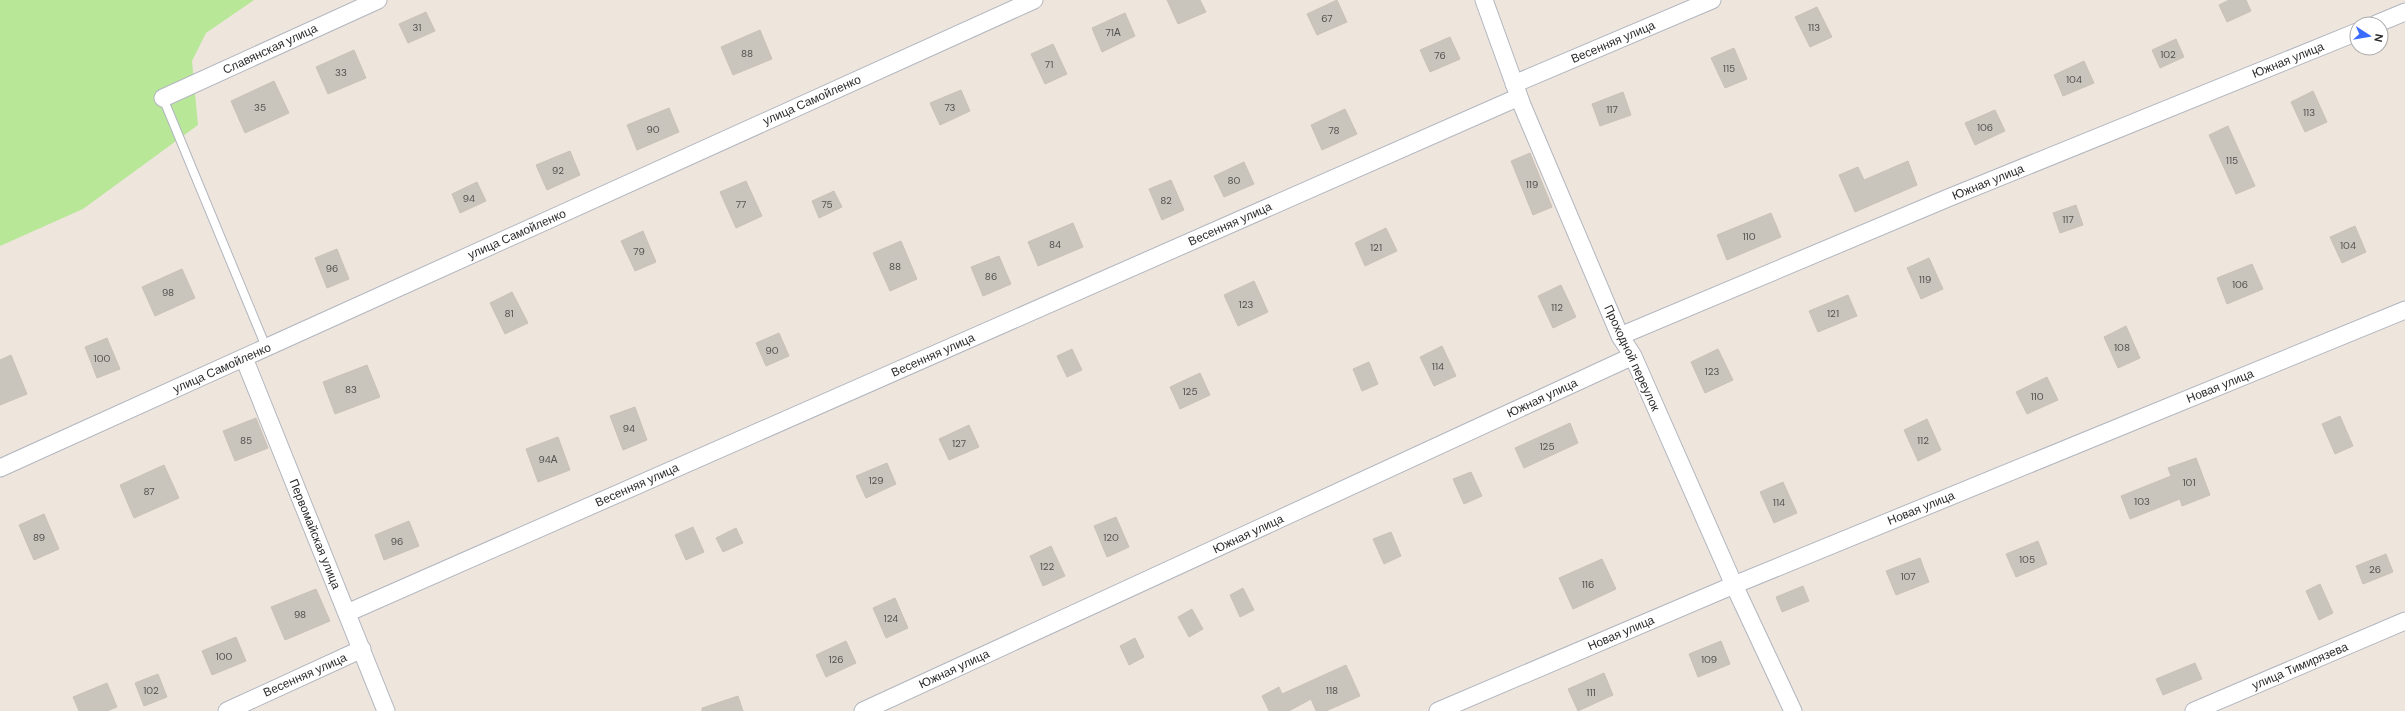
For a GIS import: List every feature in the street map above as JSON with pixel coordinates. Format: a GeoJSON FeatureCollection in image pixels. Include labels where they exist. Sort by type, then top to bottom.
{"type":"FeatureCollection","features":[{"type":"Feature","properties":{"kind":"street","name":"Славянская улица"},"geometry":{"type":"LineString","coordinates":[[163,98],[378,0]]}},
{"type":"Feature","properties":{"kind":"street","name":"улица Самойленко"},"geometry":{"type":"LineString","coordinates":[[0,468],[1034,0]]}},
{"type":"Feature","properties":{"kind":"street","name":"Проходной переулок"},"geometry":{"type":"LineString","coordinates":[[1484,0],[1517,90],[1620,336],[1633,356],[1734,585],[1793,711]]}},
{"type":"Feature","properties":{"kind":"street","name":"Весенняя улица"},"geometry":{"type":"LineString","coordinates":[[347,613],[1517,90],[1712,0]]}},
{"type":"Feature","properties":{"kind":"street"},"geometry":{"type":"LineString","coordinates":[[2389,19],[2405,12]]}},
{"type":"Feature","properties":{"kind":"street","name":"Южная улица"},"geometry":{"type":"LineString","coordinates":[[1620,336],[1948,198],[2349,35]]}},
{"type":"Feature","properties":{"kind":"street","name":"Новая улица"},"geometry":{"type":"LineString","coordinates":[[1438,711],[1734,585],[2405,310]]}},
{"type":"Feature","properties":{"kind":"street","name":"Южная улица"},"geometry":{"type":"LineString","coordinates":[[863,711],[1633,356]]}},
{"type":"Feature","properties":{"kind":"street","name":"Первомайская улица"},"geometry":{"type":"LineString","coordinates":[[244,358],[386,711]]}},
{"type":"Feature","properties":{"kind":"street","name":"улица Тимирязева"},"geometry":{"type":"LineString","coordinates":[[2194,711],[2405,621]]}},
{"type":"Feature","properties":{"kind":"street","name":"Весенняя улица"},"geometry":{"type":"LineString","coordinates":[[227,711],[362,649]]}},
{"type":"Feature","properties":{"kind":"lane"},"geometry":{"type":"LineString","coordinates":[[163,98],[266,348]]}},
{"type":"Feature","properties":{"kind":"green space"},"geometry":{"type":"Polygon","coordinates":[[[0,0],[254,0],[206,33],[192,61],[198,125],[83,209],[0,246],[0,0]]]}},
{"type":"Feature","properties":{"kind":"building"},"geometry":{"type":"Polygon","coordinates":[[[1167,0],[1200,0],[1206,12],[1178,24],[1167,0]]]}},
{"type":"Feature","properties":{"kind":"building"},"geometry":{"type":"Polygon","coordinates":[[[1337,0],[1347,22],[1317,35],[1307,14],[1337,0]]]}},
{"type":"Feature","properties":{"kind":"building"},"geometry":{"type":"Polygon","coordinates":[[[2229,0],[2246,0],[2251,11],[2227,22],[2219,5],[2229,0]]]}},
{"type":"Feature","properties":{"kind":"building"},"geometry":{"type":"Polygon","coordinates":[[[1817,7],[1832,37],[1810,47],[1795,17],[1817,7]]]}},
{"type":"Feature","properties":{"kind":"building"},"geometry":{"type":"Polygon","coordinates":[[[426,12],[435,31],[408,43],[399,24],[426,12]]]}},
{"type":"Feature","properties":{"kind":"building"},"geometry":{"type":"Polygon","coordinates":[[[1125,13],[1135,36],[1102,52],[1092,28],[1125,13]]]}},
{"type":"Feature","properties":{"kind":"building"},"geometry":{"type":"Polygon","coordinates":[[[760,30],[772,59],[733,75],[721,47],[760,30]]]}},
{"type":"Feature","properties":{"kind":"building"},"geometry":{"type":"Polygon","coordinates":[[[1450,37],[1460,59],[1430,72],[1420,50],[1450,37]]]}},
{"type":"Feature","properties":{"kind":"building"},"geometry":{"type":"Polygon","coordinates":[[[2176,39],[2184,57],[2160,68],[2152,50],[2176,39]]]}},
{"type":"Feature","properties":{"kind":"building"},"geometry":{"type":"Polygon","coordinates":[[[1053,44],[1067,74],[1045,84],[1031,54],[1053,44]]]}},
{"type":"Feature","properties":{"kind":"building"},"geometry":{"type":"Polygon","coordinates":[[[1734,48],[1747,79],[1725,88],[1711,58],[1734,48]]]}},
{"type":"Feature","properties":{"kind":"building"},"geometry":{"type":"Polygon","coordinates":[[[354,50],[366,78],[328,94],[316,67],[354,50]]]}},
{"type":"Feature","properties":{"kind":"building"},"geometry":{"type":"Polygon","coordinates":[[[2084,61],[2094,83],[2063,96],[2054,75],[2084,61]]]}},
{"type":"Feature","properties":{"kind":"building"},"geometry":{"type":"Polygon","coordinates":[[[274,81],[289,113],[245,133],[231,101],[274,81]]]}},
{"type":"Feature","properties":{"kind":"building"},"geometry":{"type":"Polygon","coordinates":[[[961,90],[970,111],[940,125],[930,103],[961,90]]]}},
{"type":"Feature","properties":{"kind":"building"},"geometry":{"type":"Polygon","coordinates":[[[2313,91],[2327,122],[2305,132],[2291,102],[2313,91]]]}},
{"type":"Feature","properties":{"kind":"building"},"geometry":{"type":"Polygon","coordinates":[[[1623,92],[1631,115],[1600,126],[1592,104],[1623,92]]]}},
{"type":"Feature","properties":{"kind":"building"},"geometry":{"type":"Polygon","coordinates":[[[669,108],[679,132],[637,150],[627,125],[669,108]]]}},
{"type":"Feature","properties":{"kind":"building"},"geometry":{"type":"Polygon","coordinates":[[[1345,109],[1357,134],[1322,150],[1311,125],[1345,109]]]}},
{"type":"Feature","properties":{"kind":"building"},"geometry":{"type":"Polygon","coordinates":[[[1995,110],[2005,131],[1975,145],[1965,123],[1995,110]]]}},
{"type":"Feature","properties":{"kind":"building"},"geometry":{"type":"Polygon","coordinates":[[[2228,126],[2255,186],[2236,194],[2209,135],[2228,126]]]}},
{"type":"Feature","properties":{"kind":"building"},"geometry":{"type":"Polygon","coordinates":[[[570,151],[580,175],[547,190],[536,165],[570,151]]]}},
{"type":"Feature","properties":{"kind":"building"},"geometry":{"type":"Polygon","coordinates":[[[1530,153],[1552,207],[1533,215],[1511,161],[1530,153]]]}},
{"type":"Feature","properties":{"kind":"building"},"geometry":{"type":"Polygon","coordinates":[[[1908,161],[1917,185],[1855,212],[1839,175],[1858,167],[1864,180],[1908,161]]]}},
{"type":"Feature","properties":{"kind":"building"},"geometry":{"type":"Polygon","coordinates":[[[1244,162],[1254,184],[1224,197],[1214,176],[1244,162]]]}},
{"type":"Feature","properties":{"kind":"building"},"geometry":{"type":"Polygon","coordinates":[[[1171,180],[1184,210],[1162,220],[1149,189],[1171,180]]]}},
{"type":"Feature","properties":{"kind":"building"},"geometry":{"type":"Polygon","coordinates":[[[746,181],[762,216],[736,228],[720,192],[746,181]]]}},
{"type":"Feature","properties":{"kind":"building"},"geometry":{"type":"Polygon","coordinates":[[[477,182],[486,201],[460,213],[452,194],[477,182]]]}},
{"type":"Feature","properties":{"kind":"building"},"geometry":{"type":"Polygon","coordinates":[[[834,191],[842,207],[819,218],[812,201],[834,191]]]}},
{"type":"Feature","properties":{"kind":"building"},"geometry":{"type":"Polygon","coordinates":[[[2076,205],[2083,225],[2060,233],[2053,213],[2076,205]]]}},
{"type":"Feature","properties":{"kind":"building"},"geometry":{"type":"Polygon","coordinates":[[[1771,213],[1781,237],[1727,260],[1717,235],[1771,213]]]}},
{"type":"Feature","properties":{"kind":"building"},"geometry":{"type":"Polygon","coordinates":[[[1073,223],[1083,247],[1038,266],[1028,242],[1073,223]]]}},
{"type":"Feature","properties":{"kind":"building"},"geometry":{"type":"Polygon","coordinates":[[[2355,226],[2366,252],[2342,263],[2330,237],[2355,226]]]}},
{"type":"Feature","properties":{"kind":"building"},"geometry":{"type":"Polygon","coordinates":[[[1386,228],[1397,251],[1365,266],[1355,243],[1386,228]]]}},
{"type":"Feature","properties":{"kind":"building"},"geometry":{"type":"Polygon","coordinates":[[[643,231],[656,262],[635,271],[621,241],[643,231]]]}},
{"type":"Feature","properties":{"kind":"building"},"geometry":{"type":"Polygon","coordinates":[[[901,241],[917,279],[890,291],[873,253],[901,241]]]}},
{"type":"Feature","properties":{"kind":"building"},"geometry":{"type":"Polygon","coordinates":[[[337,249],[349,279],[327,288],[315,258],[337,249]]]}},
{"type":"Feature","properties":{"kind":"building"},"geometry":{"type":"Polygon","coordinates":[[[999,256],[1011,284],[983,296],[971,267],[999,256]]]}},
{"type":"Feature","properties":{"kind":"building"},"geometry":{"type":"Polygon","coordinates":[[[1929,258],[1943,289],[1921,299],[1907,268],[1929,258]]]}},
{"type":"Feature","properties":{"kind":"building"},"geometry":{"type":"Polygon","coordinates":[[[2252,264],[2263,289],[2227,304],[2217,278],[2252,264]]]}},
{"type":"Feature","properties":{"kind":"building"},"geometry":{"type":"Polygon","coordinates":[[[182,269],[195,298],[155,316],[142,287],[182,269]]]}},
{"type":"Feature","properties":{"kind":"building"},"geometry":{"type":"Polygon","coordinates":[[[1254,281],[1268,312],[1238,326],[1224,295],[1254,281]]]}},
{"type":"Feature","properties":{"kind":"building"},"geometry":{"type":"Polygon","coordinates":[[[1561,285],[1576,317],[1553,328],[1538,296],[1561,285]]]}},
{"type":"Feature","properties":{"kind":"building"},"geometry":{"type":"Polygon","coordinates":[[[512,292],[528,323],[505,334],[490,303],[512,292]]]}},
{"type":"Feature","properties":{"kind":"building"},"geometry":{"type":"Polygon","coordinates":[[[1848,295],[1857,316],[1818,332],[1809,311],[1848,295]]]}},
{"type":"Feature","properties":{"kind":"building"},"geometry":{"type":"Polygon","coordinates":[[[2126,326],[2140,358],[2118,368],[2104,337],[2126,326]]]}},
{"type":"Feature","properties":{"kind":"building"},"geometry":{"type":"Polygon","coordinates":[[[779,333],[789,356],[766,366],[756,343],[779,333]]]}},
{"type":"Feature","properties":{"kind":"building"},"geometry":{"type":"Polygon","coordinates":[[[107,338],[120,369],[97,378],[85,347],[107,338]]]}},
{"type":"Feature","properties":{"kind":"building"},"geometry":{"type":"Polygon","coordinates":[[[1442,346],[1456,376],[1434,386],[1420,357],[1442,346]]]}},
{"type":"Feature","properties":{"kind":"building"},"geometry":{"type":"Polygon","coordinates":[[[1072,349],[1082,370],[1067,377],[1057,356],[1072,349]]]}},
{"type":"Feature","properties":{"kind":"building"},"geometry":{"type":"Polygon","coordinates":[[[1718,349],[1733,380],[1705,393],[1691,362],[1718,349]]]}},
{"type":"Feature","properties":{"kind":"building"},"geometry":{"type":"Polygon","coordinates":[[[11,355],[27,394],[0,405],[0,360],[11,355]]]}},
{"type":"Feature","properties":{"kind":"building"},"geometry":{"type":"Polygon","coordinates":[[[1369,362],[1378,384],[1362,391],[1353,369],[1369,362]]]}},
{"type":"Feature","properties":{"kind":"building"},"geometry":{"type":"Polygon","coordinates":[[[367,365],[380,397],[335,414],[323,382],[367,365]]]}},
{"type":"Feature","properties":{"kind":"building"},"geometry":{"type":"Polygon","coordinates":[[[1200,373],[1210,395],[1180,409],[1170,387],[1200,373]]]}},
{"type":"Feature","properties":{"kind":"building"},"geometry":{"type":"Polygon","coordinates":[[[2047,377],[2058,400],[2027,414],[2016,392],[2047,377]]]}},
{"type":"Feature","properties":{"kind":"building"},"geometry":{"type":"Polygon","coordinates":[[[635,407],[647,440],[623,450],[610,416],[635,407]]]}},
{"type":"Feature","properties":{"kind":"building"},"geometry":{"type":"Polygon","coordinates":[[[2340,416],[2353,446],[2335,454],[2322,424],[2340,416]]]}},
{"type":"Feature","properties":{"kind":"building"},"geometry":{"type":"Polygon","coordinates":[[[256,418],[268,448],[235,461],[223,431],[256,418]]]}},
{"type":"Feature","properties":{"kind":"building"},"geometry":{"type":"Polygon","coordinates":[[[1927,419],[1941,450],[1918,461],[1904,430],[1927,419]]]}},
{"type":"Feature","properties":{"kind":"building"},"geometry":{"type":"Polygon","coordinates":[[[1570,423],[1578,443],[1524,468],[1515,448],[1570,423]]]}},
{"type":"Feature","properties":{"kind":"building"},"geometry":{"type":"Polygon","coordinates":[[[969,425],[979,447],[949,460],[939,439],[969,425]]]}},
{"type":"Feature","properties":{"kind":"building"},"geometry":{"type":"Polygon","coordinates":[[[558,437],[570,470],[538,482],[526,449],[558,437]]]}},
{"type":"Feature","properties":{"kind":"building"},"geometry":{"type":"Polygon","coordinates":[[[2196,458],[2210,495],[2182,506],[2180,499],[2130,519],[2121,496],[2171,476],[2168,468],[2196,458]]]}},
{"type":"Feature","properties":{"kind":"building"},"geometry":{"type":"Polygon","coordinates":[[[887,463],[896,484],[866,498],[856,476],[887,463]]]}},
{"type":"Feature","properties":{"kind":"building"},"geometry":{"type":"Polygon","coordinates":[[[164,465],[179,498],[134,518],[120,485],[164,465]]]}},
{"type":"Feature","properties":{"kind":"building"},"geometry":{"type":"Polygon","coordinates":[[[1471,472],[1482,496],[1464,504],[1453,479],[1471,472]]]}},
{"type":"Feature","properties":{"kind":"building"},"geometry":{"type":"Polygon","coordinates":[[[1783,482],[1797,513],[1774,523],[1760,492],[1783,482]]]}},
{"type":"Feature","properties":{"kind":"building"},"geometry":{"type":"Polygon","coordinates":[[[44,514],[59,549],[34,560],[19,525],[44,514]]]}},
{"type":"Feature","properties":{"kind":"building"},"geometry":{"type":"Polygon","coordinates":[[[1116,517],[1129,547],[1107,557],[1094,526],[1116,517]]]}},
{"type":"Feature","properties":{"kind":"building"},"geometry":{"type":"Polygon","coordinates":[[[409,521],[419,546],[384,560],[375,535],[409,521]]]}},
{"type":"Feature","properties":{"kind":"building"},"geometry":{"type":"Polygon","coordinates":[[[693,527],[704,552],[686,560],[675,535],[693,527]]]}},
{"type":"Feature","properties":{"kind":"building"},"geometry":{"type":"Polygon","coordinates":[[[736,528],[743,543],[723,552],[716,538],[736,528]]]}},
{"type":"Feature","properties":{"kind":"building"},"geometry":{"type":"Polygon","coordinates":[[[1391,532],[1401,556],[1384,564],[1373,539],[1391,532]]]}},
{"type":"Feature","properties":{"kind":"building"},"geometry":{"type":"Polygon","coordinates":[[[2038,541],[2047,564],[2016,577],[2006,554],[2038,541]]]}},
{"type":"Feature","properties":{"kind":"building"},"geometry":{"type":"Polygon","coordinates":[[[1051,546],[1065,576],[1043,586],[1030,556],[1051,546]]]}},
{"type":"Feature","properties":{"kind":"building"},"geometry":{"type":"Polygon","coordinates":[[[2386,554],[2393,572],[2363,584],[2356,566],[2386,554]]]}},
{"type":"Feature","properties":{"kind":"building"},"geometry":{"type":"Polygon","coordinates":[[[1920,558],[1929,582],[1896,595],[1886,571],[1920,558]]]}},
{"type":"Feature","properties":{"kind":"building"},"geometry":{"type":"Polygon","coordinates":[[[1602,559],[1616,589],[1573,609],[1559,578],[1602,559]]]}},
{"type":"Feature","properties":{"kind":"building"},"geometry":{"type":"Polygon","coordinates":[[[2320,584],[2333,613],[2319,620],[2306,591],[2320,584]]]}},
{"type":"Feature","properties":{"kind":"building"},"geometry":{"type":"Polygon","coordinates":[[[1803,586],[1809,601],[1782,612],[1776,597],[1803,586]]]}},
{"type":"Feature","properties":{"kind":"building"},"geometry":{"type":"Polygon","coordinates":[[[1243,588],[1254,610],[1240,617],[1230,595],[1243,588]]]}},
{"type":"Feature","properties":{"kind":"building"},"geometry":{"type":"Polygon","coordinates":[[[316,589],[330,621],[285,640],[271,607],[316,589]]]}},
{"type":"Feature","properties":{"kind":"building"},"geometry":{"type":"Polygon","coordinates":[[[895,598],[908,628],[886,638],[873,608],[895,598]]]}},
{"type":"Feature","properties":{"kind":"building"},"geometry":{"type":"Polygon","coordinates":[[[1192,609],[1203,629],[1189,637],[1178,617],[1192,609]]]}},
{"type":"Feature","properties":{"kind":"building"},"geometry":{"type":"Polygon","coordinates":[[[236,637],[246,661],[212,675],[202,651],[236,637]]]}},
{"type":"Feature","properties":{"kind":"building"},"geometry":{"type":"Polygon","coordinates":[[[1135,638],[1144,657],[1129,665],[1120,646],[1135,638]]]}},
{"type":"Feature","properties":{"kind":"building"},"geometry":{"type":"Polygon","coordinates":[[[846,641],[856,663],[826,677],[816,655],[846,641]]]}},
{"type":"Feature","properties":{"kind":"building"},"geometry":{"type":"Polygon","coordinates":[[[1721,641],[1730,664],[1698,677],[1689,654],[1721,641]]]}},
{"type":"Feature","properties":{"kind":"building"},"geometry":{"type":"Polygon","coordinates":[[[2195,663],[2202,679],[2163,695],[2156,679],[2195,663]]]}},
{"type":"Feature","properties":{"kind":"building"},"geometry":{"type":"Polygon","coordinates":[[[1346,665],[1360,696],[1326,711],[1316,711],[1311,699],[1289,711],[1269,711],[1262,696],[1279,687],[1282,694],[1346,665]]]}},
{"type":"Feature","properties":{"kind":"building"},"geometry":{"type":"Polygon","coordinates":[[[1604,673],[1613,695],[1578,711],[1568,689],[1604,673]]]}},
{"type":"Feature","properties":{"kind":"building"},"geometry":{"type":"Polygon","coordinates":[[[158,674],[167,697],[144,706],[135,683],[158,674]]]}},
{"type":"Feature","properties":{"kind":"building"},"geometry":{"type":"Polygon","coordinates":[[[107,683],[117,707],[107,711],[79,711],[73,697],[107,683]]]}},
{"type":"Feature","properties":{"kind":"building"},"geometry":{"type":"Polygon","coordinates":[[[738,696],[743,711],[702,711],[702,708],[738,696]]]}}]}
